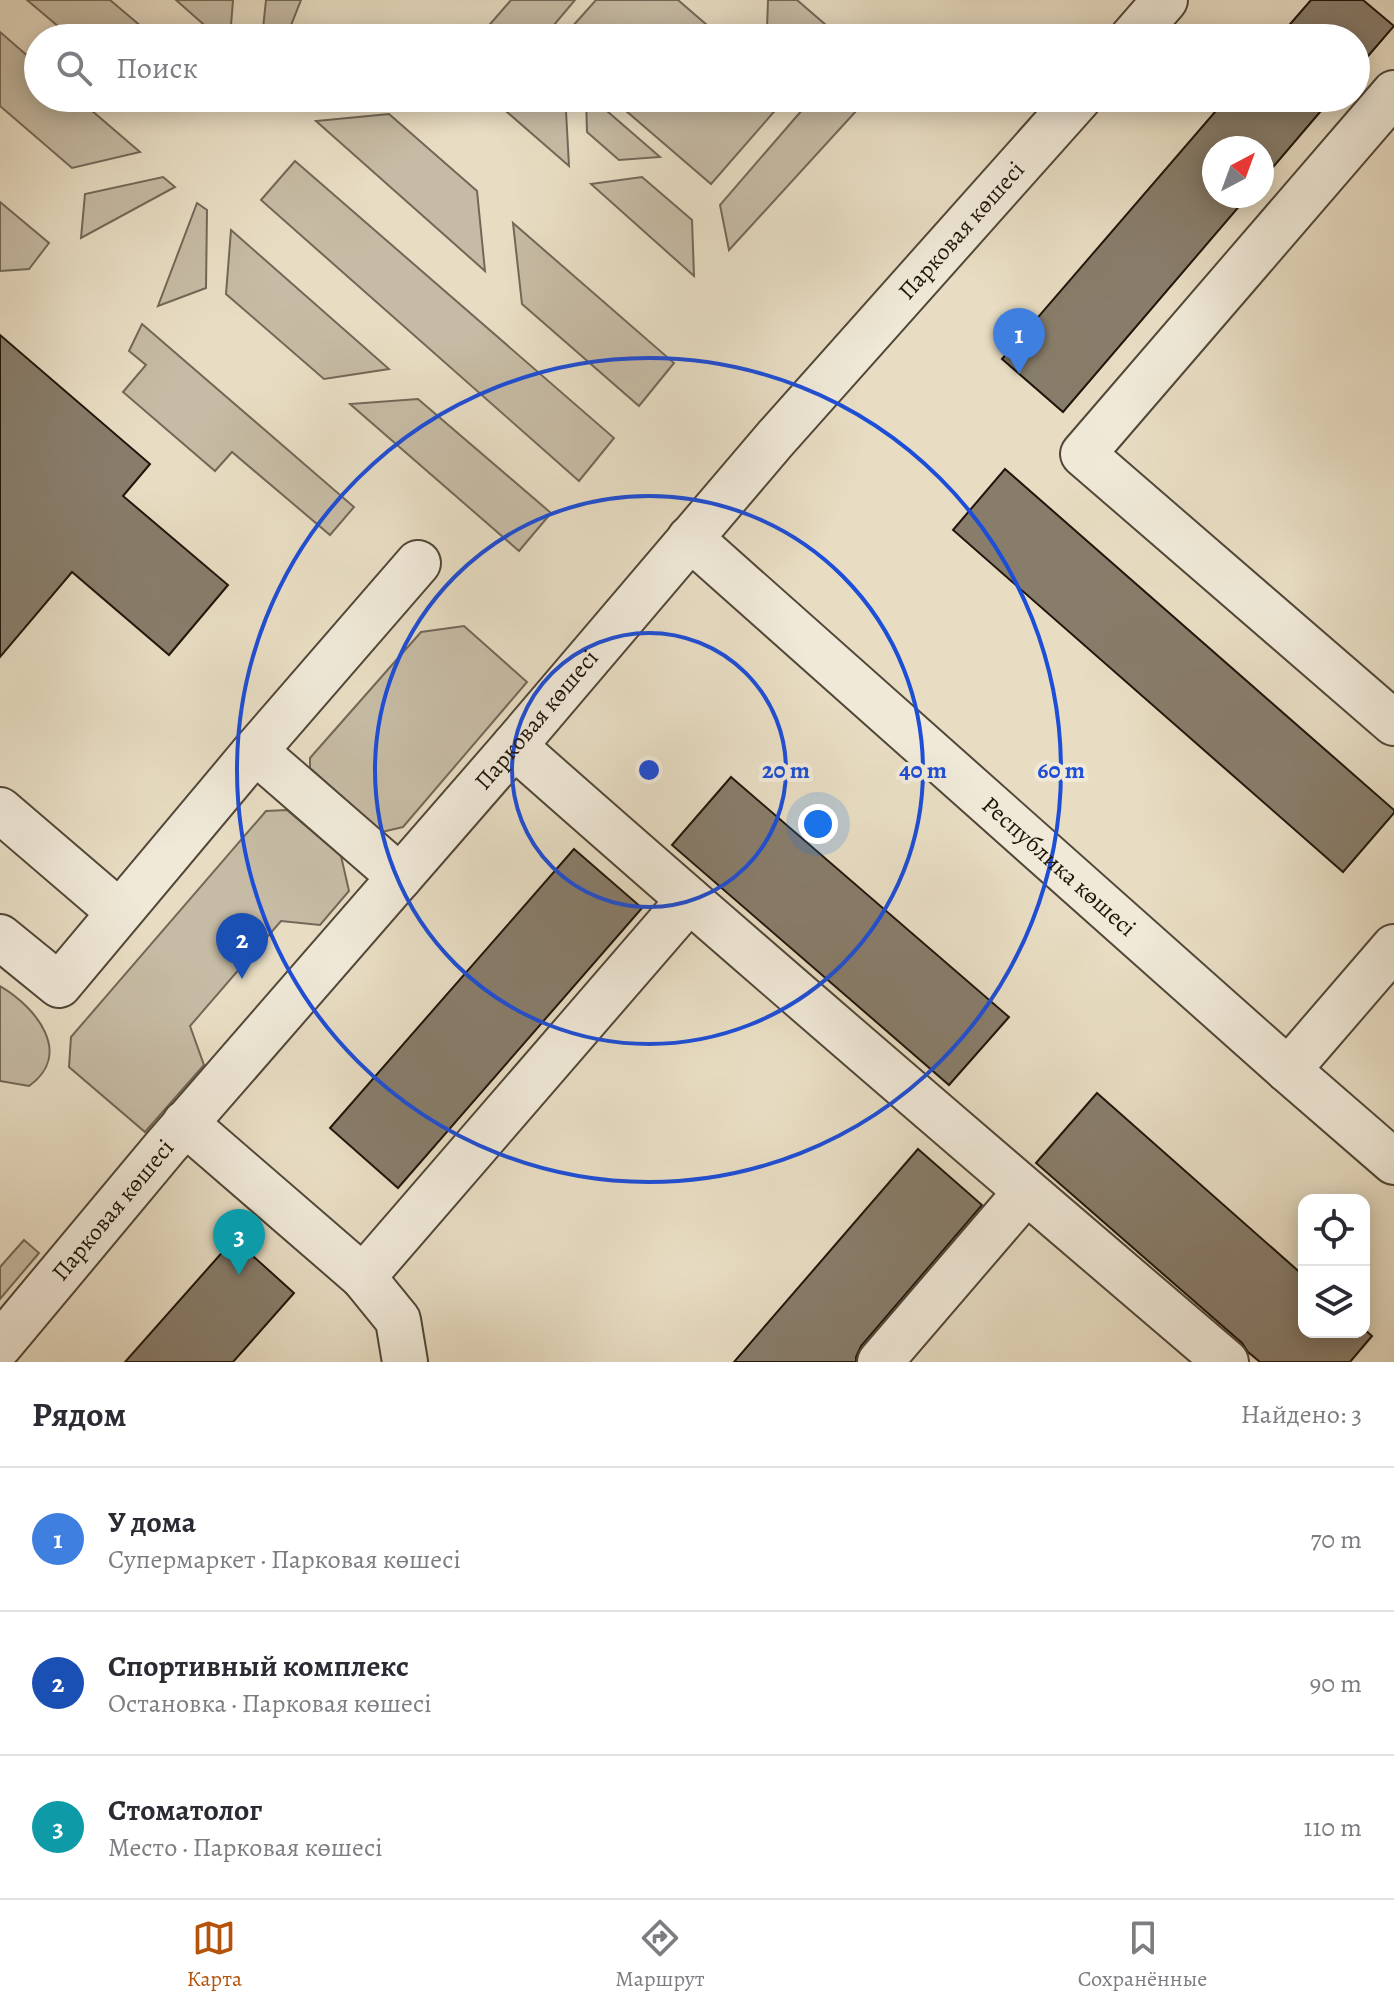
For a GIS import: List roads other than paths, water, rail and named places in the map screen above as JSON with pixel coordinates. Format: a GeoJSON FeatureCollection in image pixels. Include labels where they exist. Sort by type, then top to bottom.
{"type":"FeatureCollection","features":[{"type":"Feature","properties":{"kind":"street"},"geometry":{"type":"LineString","coordinates":[[1144,24],[1165,0]]}},
{"type":"Feature","properties":{"kind":"street"},"geometry":{"type":"LineString","coordinates":[[1394,93],[1083,454],[1394,723]]}},
{"type":"Feature","properties":{"kind":"street","name":"Парковая көшесі"},"geometry":{"type":"LineString","coordinates":[[0,1345],[185,1123],[514,746],[776,438],[1067,112]]}},
{"type":"Feature","properties":{"kind":"street","name":"Республика көшесі"},"geometry":{"type":"LineString","coordinates":[[690,538],[1394,1162]]}},
{"type":"Feature","properties":{"kind":"street"},"geometry":{"type":"LineString","coordinates":[[0,937],[59,985],[418,563]]}},
{"type":"Feature","properties":{"kind":"street"},"geometry":{"type":"LineString","coordinates":[[514,746],[1226,1362]]}},
{"type":"Feature","properties":{"kind":"street"},"geometry":{"type":"LineString","coordinates":[[255,751],[400,877]]}},
{"type":"Feature","properties":{"kind":"street"},"geometry":{"type":"LineString","coordinates":[[0,810],[119,912]]}},
{"type":"Feature","properties":{"kind":"street"},"geometry":{"type":"LineString","coordinates":[[363,1277],[689,900]]}},
{"type":"Feature","properties":{"kind":"street"},"geometry":{"type":"LineString","coordinates":[[1288,1070],[1394,947]]}},
{"type":"Feature","properties":{"kind":"street"},"geometry":{"type":"LineString","coordinates":[[185,1123],[363,1277],[398,1320],[405,1362]]}},
{"type":"Feature","properties":{"kind":"street"},"geometry":{"type":"LineString","coordinates":[[880,1362],[1026,1192]]}},
{"type":"Feature","properties":{"kind":"place","name":"У дома"},"geometry":{"type":"Point","coordinates":[1019,374]}},
{"type":"Feature","properties":{"kind":"place","name":"Спортивный комплекс"},"geometry":{"type":"Point","coordinates":[242,979]}},
{"type":"Feature","properties":{"kind":"place","name":"Стоматолог"},"geometry":{"type":"Point","coordinates":[239,1275]}}]}
